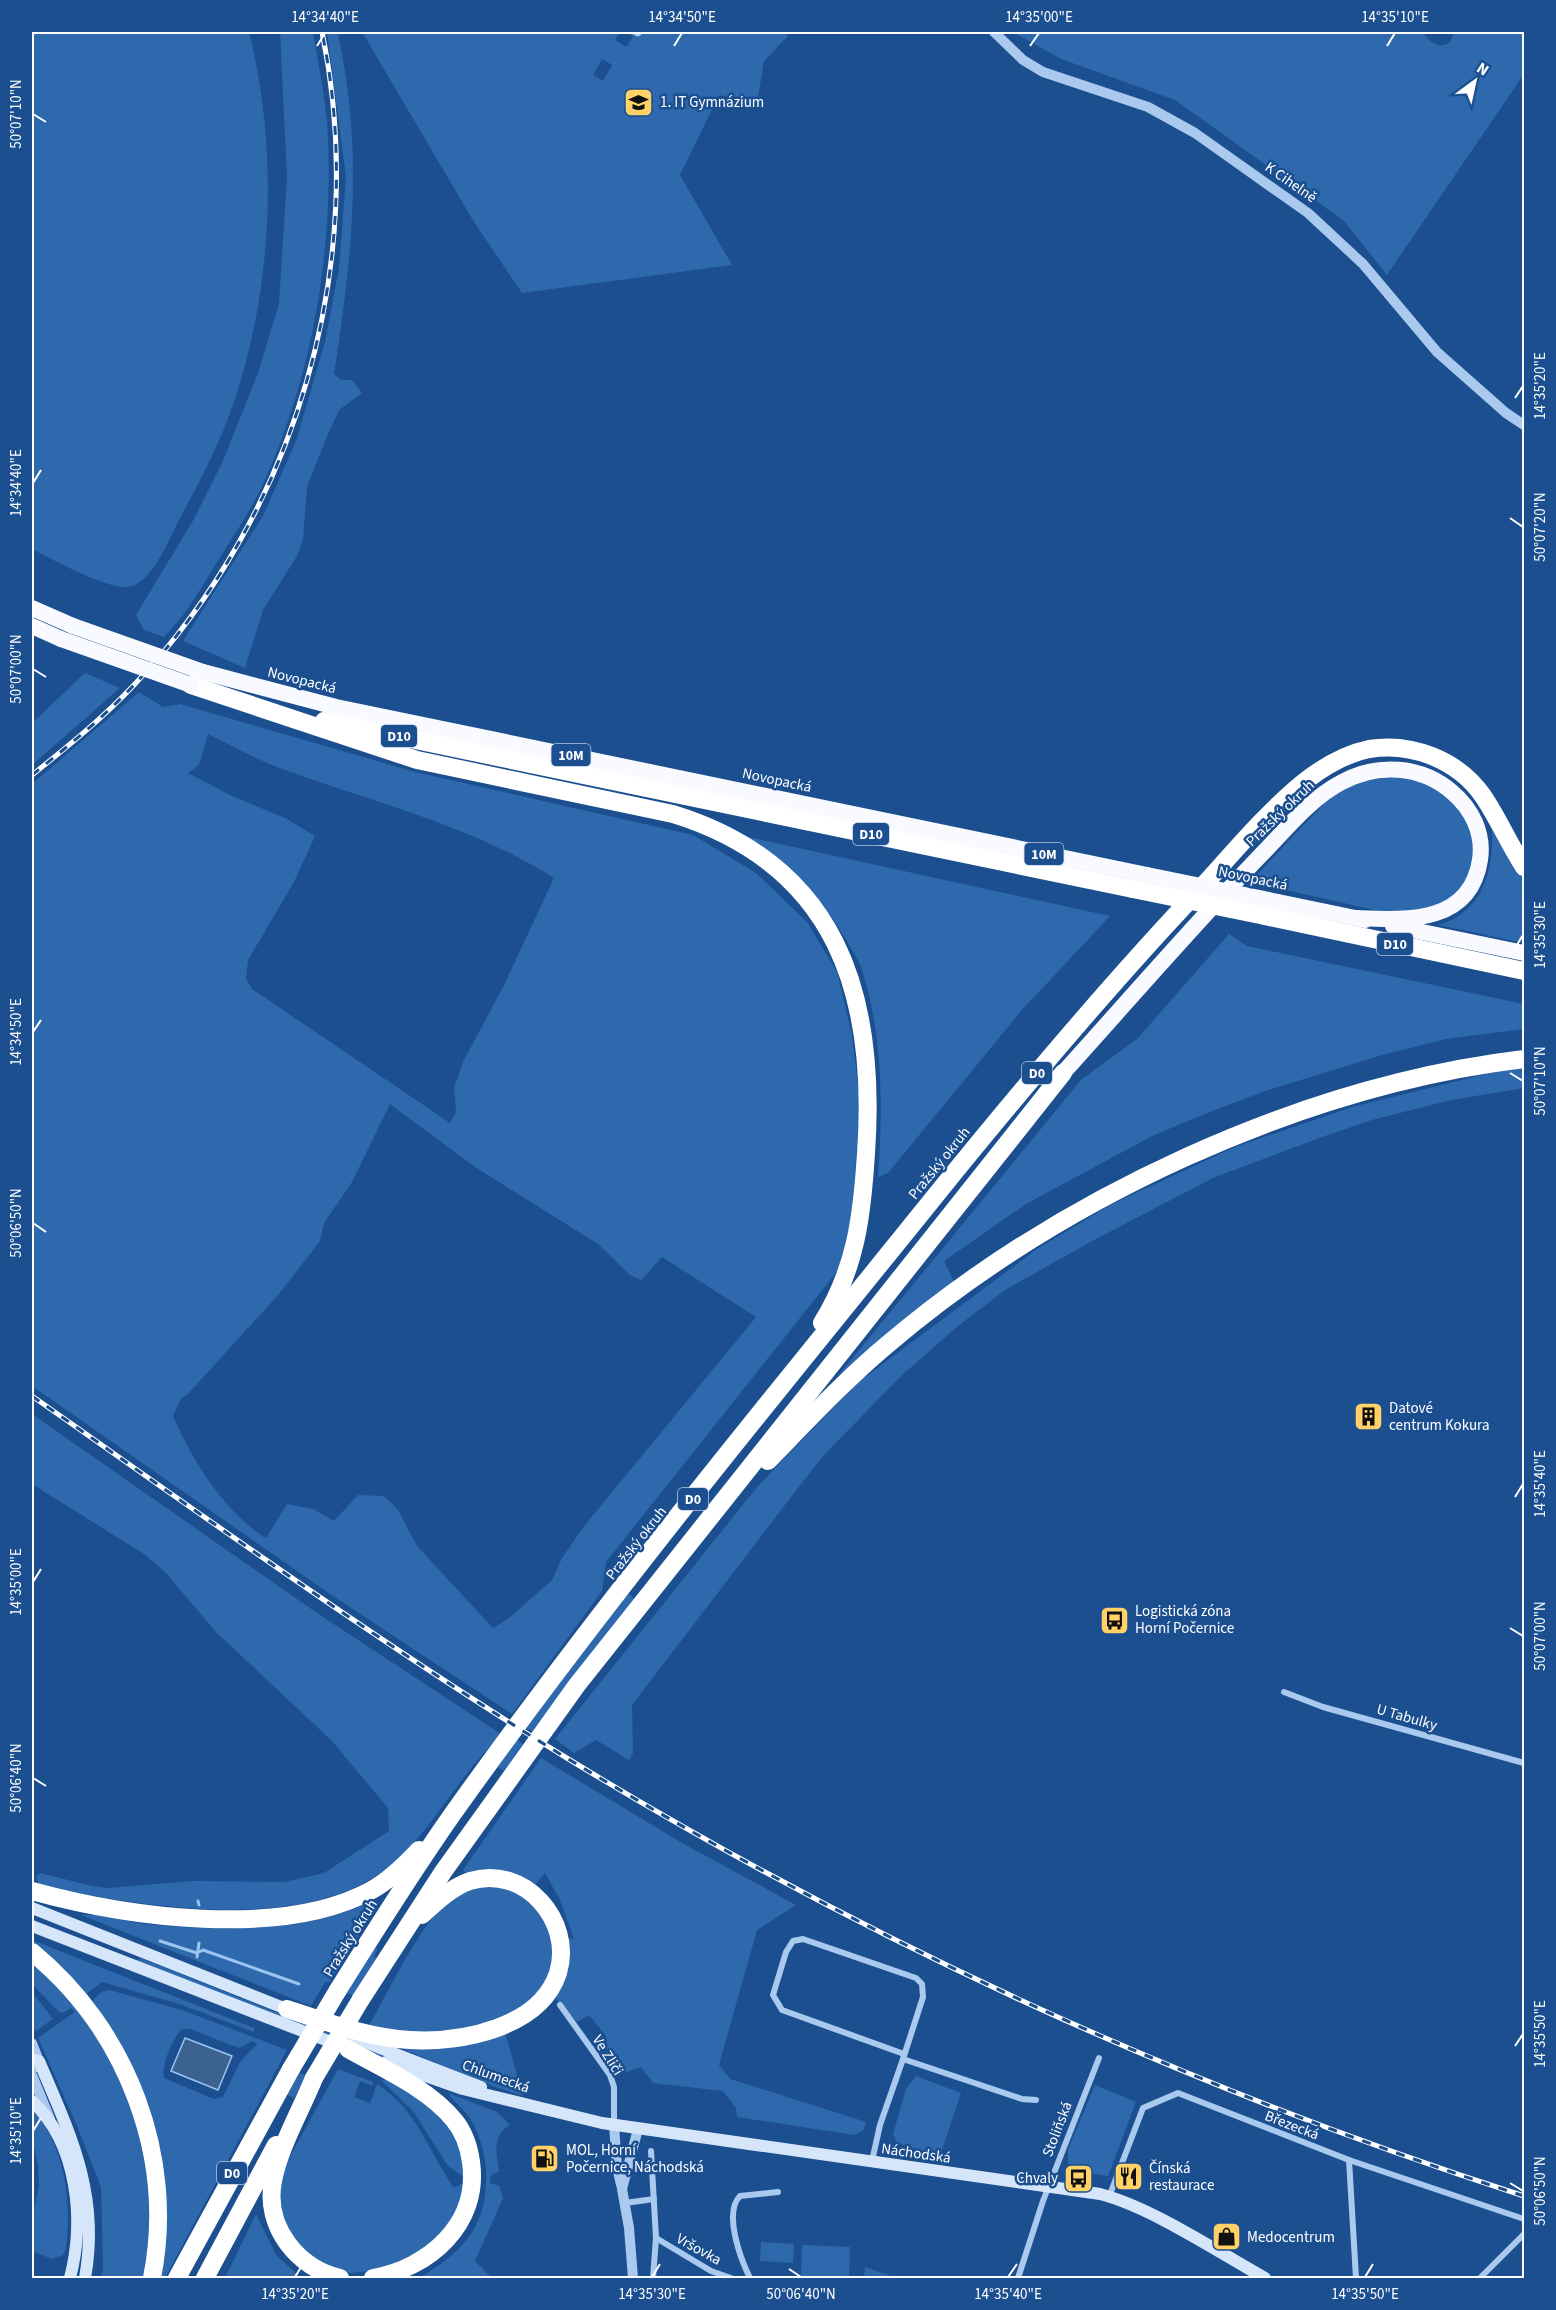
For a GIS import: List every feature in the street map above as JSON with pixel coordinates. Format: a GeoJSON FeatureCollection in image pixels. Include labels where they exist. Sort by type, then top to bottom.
{"type":"FeatureCollection","features":[{"type":"Feature","properties":{"kind":"highway","name":"Novopacká"},"geometry":{"type":"LineString","coordinates":[[32,608],[197,679],[1524,953]]}},
{"type":"Feature","properties":{"kind":"highway","name":"Novopacká"},"geometry":{"type":"LineString","coordinates":[[32,626],[61,639],[342,724],[1524,970]]}},
{"type":"Feature","properties":{"kind":"highway"},"geometry":{"type":"LineString","coordinates":[[197,679],[417,760],[673,814],[699,822],[728,835],[756,852],[776,868],[814,907],[843,958],[854,986],[862,1023],[869,1093],[867,1148],[862,1208],[851,1267],[830,1311],[788,1378]]}},
{"type":"Feature","properties":{"kind":"highway","name":"Pražský okruh"},"geometry":{"type":"LineString","coordinates":[[177,2278],[291,2069],[338,1990],[457,1809],[565,1662],[788,1378],[992,1126],[1082,1019],[1170,920],[1303,783],[1341,759],[1366,750],[1406,749],[1433,756],[1454,768],[1479,790],[1524,867]]}},
{"type":"Feature","properties":{"kind":"highway","name":"Pražský okruh"},"geometry":{"type":"LineString","coordinates":[[205,2278],[314,2078],[361,1999],[521,1759],[690,1542],[1063,1073],[1247,870],[1306,809],[1333,787],[1359,774],[1379,770],[1397,770],[1425,776],[1448,788],[1472,815],[1481,841],[1479,867],[1472,882],[1458,901],[1444,910],[1411,919],[1356,918]]}},
{"type":"Feature","properties":{"kind":"highway"},"geometry":{"type":"LineString","coordinates":[[690,1542],[829,1399],[888,1344],[991,1266],[1101,1199],[1206,1148],[1315,1108],[1395,1085],[1524,1059]]}},
{"type":"Feature","properties":{"kind":"highway"},"geometry":{"type":"LineString","coordinates":[[32,1891],[103,1907],[200,1917],[240,1919],[308,1913],[346,1902],[383,1883],[413,1857],[457,1809]]}},
{"type":"Feature","properties":{"kind":"highway"},"geometry":{"type":"LineString","coordinates":[[287,2009],[345,2028],[381,2036],[418,2041],[452,2038],[494,2028],[526,2013],[547,1994],[559,1967],[561,1942],[551,1914],[529,1890],[506,1880],[490,1878],[465,1883],[434,1904],[405,1930]]}},
{"type":"Feature","properties":{"kind":"highway"},"geometry":{"type":"LineString","coordinates":[[32,1952],[60,1977],[97,2022],[121,2062],[138,2101],[152,2147],[158,2196],[158,2236],[152,2278]]}},
{"type":"Feature","properties":{"kind":"highway"},"geometry":{"type":"LineString","coordinates":[[348,2049],[421,2092],[445,2110],[457,2123],[465,2138],[472,2169],[469,2203],[458,2227],[448,2239],[420,2261],[393,2273],[373,2278]]}},
{"type":"Feature","properties":{"kind":"highway"},"geometry":{"type":"LineString","coordinates":[[314,2078],[276,2171],[272,2187],[273,2204],[281,2233],[294,2252],[318,2271],[340,2278]]}},
{"type":"Feature","properties":{"kind":"main road","name":"Chlumecká"},"geometry":{"type":"LineString","coordinates":[[32,1908],[287,2009],[381,2050],[544,2110]]}},
{"type":"Feature","properties":{"kind":"main road","name":"Chlumecká"},"geometry":{"type":"LineString","coordinates":[[32,1926],[348,2049],[463,2089],[544,2110]]}},
{"type":"Feature","properties":{"kind":"main road"},"geometry":{"type":"LineString","coordinates":[[35,2060],[75,2145],[85,2183],[90,2228],[85,2278]]}},
{"type":"Feature","properties":{"kind":"main road"},"geometry":{"type":"LineString","coordinates":[[32,2101],[56,2132],[71,2175],[77,2208],[77,2241],[70,2278]]}},
{"type":"Feature","properties":{"kind":"main road","name":"Náchodská"},"geometry":{"type":"LineString","coordinates":[[544,2110],[638,2129],[1109,2197],[1182,2232],[1265,2278]]}},
{"type":"Feature","properties":{"kind":"street"},"geometry":{"type":"LineString","coordinates":[[634,32],[638,34],[641,32]]}},
{"type":"Feature","properties":{"kind":"street","name":"K Cihelně"},"geometry":{"type":"LineString","coordinates":[[994,32],[1023,60],[1043,72],[1148,107],[1195,133],[1308,213],[1364,264],[1437,352],[1506,413],[1524,425]]}},
{"type":"Feature","properties":{"kind":"street","name":"U Tabulky"},"geometry":{"type":"LineString","coordinates":[[1284,1692],[1323,1707],[1524,1763]]}},
{"type":"Feature","properties":{"kind":"street"},"geometry":{"type":"LineString","coordinates":[[872,2162],[882,2119],[904,2057],[924,1997],[922,1984],[916,1978],[803,1939],[794,1941],[786,1952],[773,1995],[782,2010],[904,2057],[1022,2099],[1036,2100]]}},
{"type":"Feature","properties":{"kind":"street","name":"Ve Zliči"},"geometry":{"type":"LineString","coordinates":[[560,2005],[610,2075],[614,2087],[614,2125]]}},
{"type":"Feature","properties":{"kind":"street"},"geometry":{"type":"LineString","coordinates":[[32,2043],[35,2060],[32,2074],[56,2132]]}},
{"type":"Feature","properties":{"kind":"street","name":"Stoliňská"},"geometry":{"type":"LineString","coordinates":[[1018,2278],[1048,2187],[1099,2058]]}},
{"type":"Feature","properties":{"kind":"street","name":"Březecká"},"geometry":{"type":"LineString","coordinates":[[1109,2197],[1143,2108],[1178,2093],[1349,2160],[1524,2220]]}},
{"type":"Feature","properties":{"kind":"street"},"geometry":{"type":"LineString","coordinates":[[614,2125],[617,2167],[625,2204],[633,2278]]}},
{"type":"Feature","properties":{"kind":"street"},"geometry":{"type":"LineString","coordinates":[[622,2188],[638,2129]]}},
{"type":"Feature","properties":{"kind":"street"},"geometry":{"type":"LineString","coordinates":[[651,2151],[656,2238],[653,2278]]}},
{"type":"Feature","properties":{"kind":"street"},"geometry":{"type":"LineString","coordinates":[[1349,2160],[1356,2278]]}},
{"type":"Feature","properties":{"kind":"street"},"geometry":{"type":"LineString","coordinates":[[750,2278],[739,2256],[733,2209],[741,2196],[778,2192]]}},
{"type":"Feature","properties":{"kind":"street"},"geometry":{"type":"LineString","coordinates":[[625,2204],[654,2199]]}},
{"type":"Feature","properties":{"kind":"street"},"geometry":{"type":"LineString","coordinates":[[1480,2278],[1524,2234]]}},
{"type":"Feature","properties":{"kind":"street","name":"Vršovka"},"geometry":{"type":"LineString","coordinates":[[656,2238],[711,2271],[731,2278]]}},
{"type":"Feature","properties":{"kind":"shaded area"},"geometry":{"type":"Polygon","coordinates":[[[32,32],[249,32],[259,77],[268,171],[267,219],[264,267],[257,314],[246,360],[233,405],[221,435],[165,549],[145,578],[128,587],[119,587],[94,579],[32,549],[32,32]]]}},
{"type":"Feature","properties":{"kind":"shaded area"},"geometry":{"type":"Polygon","coordinates":[[[280,32],[313,32],[324,99],[329,166],[328,211],[318,301],[298,389],[263,484],[195,598],[164,637],[144,630],[136,615],[194,519],[222,463],[257,376],[279,304],[287,177],[280,32]]]}},
{"type":"Feature","properties":{"kind":"shaded area"},"geometry":{"type":"Polygon","coordinates":[[[327,32],[361,32],[338,35],[351,121],[353,205],[346,289],[334,374],[341,380],[352,380],[362,393],[339,410],[325,441],[307,487],[303,540],[297,556],[263,610],[245,668],[183,641],[263,516],[296,441],[325,342],[339,268],[346,177],[327,32]]]}},
{"type":"Feature","properties":{"kind":"shaded area"},"geometry":{"type":"Polygon","coordinates":[[[362,32],[620,32],[615,40],[626,47],[633,37],[626,32],[784,32],[788,36],[764,61],[757,103],[719,95],[680,175],[732,265],[522,293],[474,222],[362,32]],[[602,59],[593,75],[603,81],[612,65],[602,59]]]}},
{"type":"Feature","properties":{"kind":"shaded area"},"geometry":{"type":"Polygon","coordinates":[[[1013,32],[1422,32],[1434,44],[1442,46],[1450,42],[1454,32],[1524,32],[1524,74],[1387,275],[1344,221],[1175,100],[1061,59],[1013,32]]]}},
{"type":"Feature","properties":{"kind":"shaded area"},"geometry":{"type":"Polygon","coordinates":[[[85,673],[120,688],[32,765],[32,723],[85,673]]]}},
{"type":"Feature","properties":{"kind":"shaded area"},"geometry":{"type":"Polygon","coordinates":[[[139,692],[163,707],[180,704],[415,772],[693,835],[756,873],[807,922],[837,972],[852,1035],[860,1101],[853,1205],[843,1264],[606,1562],[602,1591],[512,1714],[330,1594],[32,1386],[32,784],[139,692]],[[208,734],[199,765],[188,773],[232,796],[285,818],[315,836],[294,882],[248,960],[246,979],[252,989],[450,1123],[456,1112],[454,1088],[463,1062],[504,985],[554,878],[521,859],[453,828],[274,766],[208,734]],[[390,1104],[352,1182],[324,1223],[320,1241],[279,1294],[187,1395],[181,1398],[173,1416],[211,1484],[236,1514],[266,1538],[287,1504],[313,1509],[334,1521],[358,1495],[384,1496],[398,1510],[417,1546],[493,1628],[508,1619],[552,1580],[562,1558],[585,1525],[756,1317],[662,1257],[641,1280],[630,1275],[598,1244],[475,1167],[390,1104]]]}},
{"type":"Feature","properties":{"kind":"shaded area"},"geometry":{"type":"Polygon","coordinates":[[[1407,776],[1442,791],[1472,825],[1474,868],[1461,889],[1441,906],[1388,913],[1250,882],[1332,795],[1355,781],[1407,776]]]}},
{"type":"Feature","properties":{"kind":"shaded area"},"geometry":{"type":"Polygon","coordinates":[[[1492,829],[1524,879],[1524,943],[1438,925],[1466,911],[1483,888],[1491,859],[1492,829]]]}},
{"type":"Feature","properties":{"kind":"shaded area"},"geometry":{"type":"Polygon","coordinates":[[[744,836],[1110,916],[1022,1010],[888,1173],[878,1177],[881,1124],[880,1071],[874,1018],[861,967],[838,927],[815,897],[789,871],[744,836]]]}},
{"type":"Feature","properties":{"kind":"shaded area"},"geometry":{"type":"Polygon","coordinates":[[[1229,934],[1247,946],[1524,1004],[1524,1029],[1446,1039],[1382,1055],[1268,1090],[1154,1135],[1026,1204],[944,1261],[954,1281],[837,1377],[1081,1080],[1138,1038],[1229,934]]]}},
{"type":"Feature","properties":{"kind":"shaded area"},"geometry":{"type":"Polygon","coordinates":[[[1524,1068],[1524,1088],[1451,1100],[1372,1120],[1213,1178],[1094,1240],[1005,1290],[958,1326],[901,1376],[825,1454],[801,1484],[632,1705],[633,1753],[629,1760],[596,1740],[574,1753],[555,1739],[758,1486],[857,1383],[1037,1249],[1112,1204],[1235,1147],[1352,1107],[1498,1071],[1524,1068]]]}},
{"type":"Feature","properties":{"kind":"shaded area"},"geometry":{"type":"Polygon","coordinates":[[[32,1414],[317,1613],[501,1734],[469,1770],[424,1831],[396,1861],[361,1885],[319,1900],[274,1908],[226,1910],[129,1902],[43,1887],[38,1883],[36,1876],[40,1873],[108,1888],[194,1881],[284,1882],[324,1873],[389,1831],[388,1808],[332,1741],[216,1632],[166,1573],[144,1554],[32,1484],[32,1414]]]}},
{"type":"Feature","properties":{"kind":"shaded area"},"geometry":{"type":"Polygon","coordinates":[[[630,1594],[634,1599],[532,1731],[524,1727],[626,1595],[630,1594]]]}},
{"type":"Feature","properties":{"kind":"shaded area"},"geometry":{"type":"Polygon","coordinates":[[[516,1739],[523,1744],[504,1771],[498,1767],[516,1739]]]}},
{"type":"Feature","properties":{"kind":"shaded area"},"geometry":{"type":"Polygon","coordinates":[[[541,1758],[682,1843],[796,1905],[757,1930],[719,2065],[730,2079],[866,2122],[863,2131],[854,2135],[737,2117],[736,2108],[723,2091],[653,2083],[641,2067],[618,2075],[607,2057],[606,2036],[589,2015],[577,2022],[554,1997],[570,1951],[568,1938],[574,1939],[560,1900],[545,1873],[535,1885],[466,1873],[463,1870],[541,1758]]]}},
{"type":"Feature","properties":{"kind":"shaded area"},"geometry":{"type":"Polygon","coordinates":[[[494,1885],[512,1890],[529,1900],[538,1908],[550,1931],[552,1957],[550,1970],[537,1993],[518,2010],[478,2026],[435,2033],[402,2032],[368,2027],[409,1953],[434,1916],[462,1891],[494,1885]]]}},
{"type":"Feature","properties":{"kind":"shaded area"},"geometry":{"type":"Polygon","coordinates":[[[374,1900],[379,1903],[329,1983],[325,1982],[311,2006],[81,1915],[97,1915],[145,1924],[181,1927],[266,1927],[321,1919],[374,1900]]]}},
{"type":"Feature","properties":{"kind":"shaded area"},"geometry":{"type":"Polygon","coordinates":[[[32,1940],[254,2028],[254,2032],[179,2004],[102,1982],[85,1995],[32,1944],[32,1940]]]}},
{"type":"Feature","properties":{"kind":"shaded area"},"geometry":{"type":"Polygon","coordinates":[[[374,1948],[378,1949],[374,1956],[377,1959],[355,1996],[346,1993],[374,1948]]]}},
{"type":"Feature","properties":{"kind":"shaded area"},"geometry":{"type":"Polygon","coordinates":[[[140,1958],[454,2083],[354,2048],[136,1961],[140,1958]]]}},
{"type":"Feature","properties":{"kind":"shaded area"},"geometry":{"type":"Polygon","coordinates":[[[32,1961],[78,2010],[111,2059],[136,2120],[151,2197],[146,2278],[101,2278],[103,2269],[101,2187],[38,2038],[75,2012],[71,2008],[63,2013],[59,2012],[32,1984],[32,1961]]]}},
{"type":"Feature","properties":{"kind":"shaded area"},"geometry":{"type":"Polygon","coordinates":[[[109,1990],[182,2010],[287,2050],[165,2278],[161,2278],[166,2237],[165,2192],[92,2001],[101,1992],[109,1990]],[[182,2029],[175,2038],[166,2059],[164,2078],[214,2099],[223,2097],[240,2062],[257,2044],[252,2041],[239,2048],[190,2029],[182,2029]]]}},
{"type":"Feature","properties":{"kind":"shaded area"},"geometry":{"type":"Polygon","coordinates":[[[32,1992],[53,2019],[36,2031],[32,2025],[32,1992]]]}},
{"type":"Feature","properties":{"kind":"shaded area"},"geometry":{"type":"Polygon","coordinates":[[[505,2032],[523,2096],[495,2087],[398,2047],[505,2032]]]}},
{"type":"Feature","properties":{"kind":"shaded area"},"geometry":{"type":"Polygon","coordinates":[[[185,2038],[232,2056],[218,2090],[171,2071],[185,2038]]]}},
{"type":"Feature","properties":{"kind":"shaded area"},"geometry":{"type":"Polygon","coordinates":[[[338,2069],[373,2082],[372,2086],[360,2081],[354,2097],[370,2103],[377,2084],[402,2105],[421,2131],[454,2188],[463,2183],[462,2176],[448,2166],[413,2111],[382,2081],[385,2079],[412,2093],[453,2127],[466,2168],[458,2216],[425,2250],[377,2270],[340,2272],[300,2250],[283,2219],[279,2193],[285,2167],[338,2069]]]}},
{"type":"Feature","properties":{"kind":"shaded area"},"geometry":{"type":"Polygon","coordinates":[[[298,2072],[307,2076],[294,2098],[286,2094],[298,2072]]]}},
{"type":"Feature","properties":{"kind":"shaded area"},"geometry":{"type":"Polygon","coordinates":[[[916,2076],[961,2093],[939,2159],[932,2154],[897,2143],[893,2134],[906,2089],[916,2076]]]}},
{"type":"Feature","properties":{"kind":"shaded area"},"geometry":{"type":"Polygon","coordinates":[[[1095,2085],[1136,2102],[1108,2176],[1075,2171],[1068,2163],[1068,2149],[1095,2085]]]}},
{"type":"Feature","properties":{"kind":"shaded area"},"geometry":{"type":"Polygon","coordinates":[[[448,2093],[497,2112],[510,2125],[500,2134],[498,2140],[499,2171],[490,2176],[490,2183],[499,2186],[503,2198],[475,2261],[492,2278],[419,2278],[447,2259],[468,2238],[482,2211],[485,2195],[486,2170],[480,2140],[468,2116],[448,2093]]]}},
{"type":"Feature","properties":{"kind":"shaded area"},"geometry":{"type":"Polygon","coordinates":[[[32,2108],[52,2139],[64,2174],[67,2193],[66,2249],[63,2255],[52,2259],[32,2251],[32,2219],[39,2186],[38,2166],[32,2137],[32,2108]]]}},
{"type":"Feature","properties":{"kind":"shaded area"},"geometry":{"type":"Polygon","coordinates":[[[256,2214],[276,2255],[301,2278],[225,2278],[256,2214]]]}},
{"type":"Feature","properties":{"kind":"shaded area"},"geometry":{"type":"Polygon","coordinates":[[[761,2242],[794,2244],[793,2263],[760,2261],[761,2242]]]}},
{"type":"Feature","properties":{"kind":"shaded area"},"geometry":{"type":"Polygon","coordinates":[[[802,2245],[850,2247],[849,2278],[801,2276],[802,2245]]]}},
{"type":"Feature","properties":{"kind":"shaded area"},"geometry":{"type":"Polygon","coordinates":[[[865,2267],[897,2278],[864,2278],[865,2267]]]}},
{"type":"Feature","properties":{"kind":"waterway"},"geometry":{"type":"LineString","coordinates":[[198,1901],[199,1905]]}},
{"type":"Feature","properties":{"kind":"waterway"},"geometry":{"type":"LineString","coordinates":[[160,1941],[197,1953],[203,1950],[299,1984]]}},
{"type":"Feature","properties":{"kind":"waterway"},"geometry":{"type":"LineString","coordinates":[[197,1957],[199,1943]]}},
{"type":"Feature","properties":{"kind":"railway"},"geometry":{"type":"LineString","coordinates":[[32,775],[122,697],[191,617],[238,543],[277,464],[307,381],[326,295],[336,207],[334,119],[322,32]]}},
{"type":"Feature","properties":{"kind":"railway"},"geometry":{"type":"LineString","coordinates":[[32,1396],[298,1582],[501,1717],[683,1827],[798,1890],[915,1950],[1155,2059],[1276,2108],[1400,2154],[1524,2196]]}},
{"type":"Feature","properties":{"kind":"place","name":"1. IT Gymnázium"},"geometry":{"type":"Point","coordinates":[639,102]}},
{"type":"Feature","properties":{"kind":"place","name":"Datové centrum Kokura"},"geometry":{"type":"Point","coordinates":[1368,1417]}},
{"type":"Feature","properties":{"kind":"place","name":"Logistická zóna Horní Počernice"},"geometry":{"type":"Point","coordinates":[1114,1620]}},
{"type":"Feature","properties":{"kind":"place","name":"MOL, Horní Počernice, Náchodská"},"geometry":{"type":"Point","coordinates":[545,2159]}},
{"type":"Feature","properties":{"kind":"place","name":"Čínská restaurace"},"geometry":{"type":"Point","coordinates":[1128,2177]}},
{"type":"Feature","properties":{"kind":"place","name":"Chvaly"},"geometry":{"type":"Point","coordinates":[1079,2178]}},
{"type":"Feature","properties":{"kind":"place","name":"Medocentrum"},"geometry":{"type":"Point","coordinates":[1226,2237]}}]}
